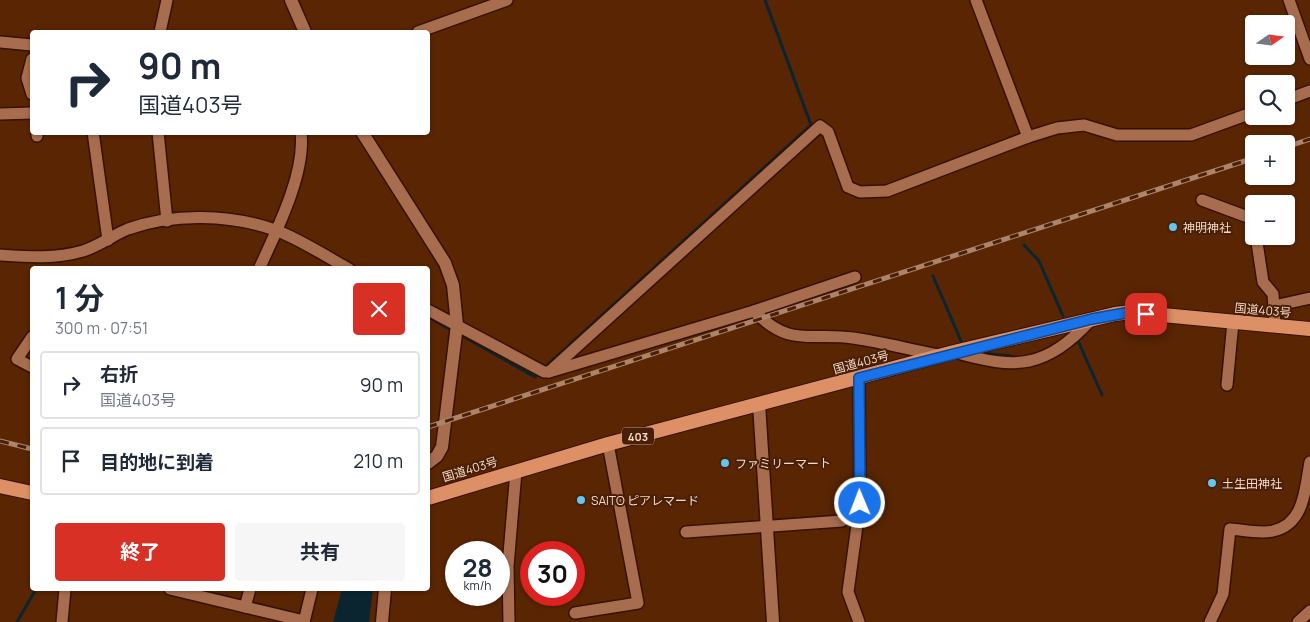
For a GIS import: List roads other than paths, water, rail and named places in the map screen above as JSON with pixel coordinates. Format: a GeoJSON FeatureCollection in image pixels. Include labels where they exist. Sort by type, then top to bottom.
{"type":"FeatureCollection","features":[{"type":"Feature","properties":{"kind":"highway","name":"国道403号"},"geometry":{"type":"LineString","coordinates":[[430,497],[516,470],[608,444],[947,354],[1092,319],[1131,312],[1310,329]]}},
{"type":"Feature","properties":{"kind":"highway"},"geometry":{"type":"LineString","coordinates":[[0,486],[30,493]]}},
{"type":"Feature","properties":{"kind":"street"},"geometry":{"type":"LineString","coordinates":[[160,30],[167,0]]}},
{"type":"Feature","properties":{"kind":"street"},"geometry":{"type":"LineString","coordinates":[[292,0],[304,30]]}},
{"type":"Feature","properties":{"kind":"street"},"geometry":{"type":"LineString","coordinates":[[424,30],[507,0]]}},
{"type":"Feature","properties":{"kind":"street"},"geometry":{"type":"LineString","coordinates":[[976,0],[1028,137]]}},
{"type":"Feature","properties":{"kind":"street"},"geometry":{"type":"LineString","coordinates":[[1288,0],[1310,59]]}},
{"type":"Feature","properties":{"kind":"street"},"geometry":{"type":"LineString","coordinates":[[0,42],[30,44]]}},
{"type":"Feature","properties":{"kind":"street"},"geometry":{"type":"LineString","coordinates":[[30,67],[27,78],[30,88]]}},
{"type":"Feature","properties":{"kind":"street"},"geometry":{"type":"LineString","coordinates":[[1295,97],[1310,91]]}},
{"type":"Feature","properties":{"kind":"street"},"geometry":{"type":"LineString","coordinates":[[0,114],[30,113]]}},
{"type":"Feature","properties":{"kind":"street"},"geometry":{"type":"LineString","coordinates":[[549,372],[820,126],[828,132],[848,187],[860,192],[887,191],[1028,137],[1057,128],[1084,125],[1117,135],[1190,135],[1245,115]]}},
{"type":"Feature","properties":{"kind":"street"},"geometry":{"type":"LineString","coordinates":[[93,135],[108,240]]}},
{"type":"Feature","properties":{"kind":"street"},"geometry":{"type":"LineString","coordinates":[[158,135],[166,221]]}},
{"type":"Feature","properties":{"kind":"street"},"geometry":{"type":"LineString","coordinates":[[260,266],[288,201],[302,148],[301,135]]}},
{"type":"Feature","properties":{"kind":"street"},"geometry":{"type":"LineString","coordinates":[[364,135],[445,263],[453,285],[456,325],[442,446],[437,456],[430,461]]}},
{"type":"Feature","properties":{"kind":"street"},"geometry":{"type":"LineString","coordinates":[[1202,200],[1245,216]]}},
{"type":"Feature","properties":{"kind":"street"},"geometry":{"type":"LineString","coordinates":[[0,255],[52,263],[108,240],[128,229],[166,221],[220,218],[276,230],[343,266]]}},
{"type":"Feature","properties":{"kind":"street"},"geometry":{"type":"LineString","coordinates":[[1257,245],[1263,282],[1273,294],[1275,325]]}},
{"type":"Feature","properties":{"kind":"street"},"geometry":{"type":"LineString","coordinates":[[430,311],[544,372],[549,372],[754,312],[855,278]]}},
{"type":"Feature","properties":{"kind":"street"},"geometry":{"type":"LineString","coordinates":[[1274,306],[1310,298]]}},
{"type":"Feature","properties":{"kind":"street"},"geometry":{"type":"LineString","coordinates":[[754,312],[776,330],[800,338],[851,338],[983,360],[1019,364],[1028,363],[1068,344],[1092,319]]}},
{"type":"Feature","properties":{"kind":"street"},"geometry":{"type":"LineString","coordinates":[[1227,385],[1233,322]]}},
{"type":"Feature","properties":{"kind":"street"},"geometry":{"type":"LineString","coordinates":[[30,340],[18,359],[30,366]]}},
{"type":"Feature","properties":{"kind":"street"},"geometry":{"type":"LineString","coordinates":[[858,622],[848,592],[860,503],[859,378]]}},
{"type":"Feature","properties":{"kind":"street"},"geometry":{"type":"LineString","coordinates":[[759,404],[773,622]]}},
{"type":"Feature","properties":{"kind":"street"},"geometry":{"type":"LineString","coordinates":[[575,613],[638,603],[608,444]]}},
{"type":"Feature","properties":{"kind":"street"},"geometry":{"type":"LineString","coordinates":[[1210,622],[1223,594],[1230,529],[1271,532],[1284,527],[1294,519],[1302,507],[1310,462]]}},
{"type":"Feature","properties":{"kind":"street"},"geometry":{"type":"LineString","coordinates":[[509,622],[508,566],[516,470]]}},
{"type":"Feature","properties":{"kind":"street"},"geometry":{"type":"LineString","coordinates":[[686,532],[842,521]]}},
{"type":"Feature","properties":{"kind":"street"},"geometry":{"type":"LineString","coordinates":[[62,622],[65,591]]}},
{"type":"Feature","properties":{"kind":"street"},"geometry":{"type":"LineString","coordinates":[[178,591],[304,622],[312,591]]}},
{"type":"Feature","properties":{"kind":"street"},"geometry":{"type":"LineString","coordinates":[[245,607],[249,591]]}},
{"type":"Feature","properties":{"kind":"street"},"geometry":{"type":"LineString","coordinates":[[382,622],[385,591]]}},
{"type":"Feature","properties":{"kind":"street"},"geometry":{"type":"LineString","coordinates":[[1298,622],[1310,611]]}},
{"type":"Feature","properties":{"kind":"water"},"geometry":{"type":"Polygon","coordinates":[[[341,591],[373,591],[369,622],[333,622],[341,591]]]}},
{"type":"Feature","properties":{"kind":"waterway"},"geometry":{"type":"LineString","coordinates":[[544,368],[811,125],[765,0]]}},
{"type":"Feature","properties":{"kind":"waterway"},"geometry":{"type":"LineString","coordinates":[[1024,245],[1039,261],[1063,316]]}},
{"type":"Feature","properties":{"kind":"waterway"},"geometry":{"type":"LineString","coordinates":[[933,276],[961,341]]}},
{"type":"Feature","properties":{"kind":"waterway"},"geometry":{"type":"LineString","coordinates":[[430,318],[453,331]]}},
{"type":"Feature","properties":{"kind":"waterway"},"geometry":{"type":"LineString","coordinates":[[459,334],[535,377],[540,372]]}},
{"type":"Feature","properties":{"kind":"waterway"},"geometry":{"type":"LineString","coordinates":[[1079,343],[1102,395]]}},
{"type":"Feature","properties":{"kind":"waterway"},"geometry":{"type":"LineString","coordinates":[[982,353],[1012,356]]}},
{"type":"Feature","properties":{"kind":"waterway"},"geometry":{"type":"LineString","coordinates":[[17,622],[35,591]]}},
{"type":"Feature","properties":{"kind":"railway"},"geometry":{"type":"LineString","coordinates":[[1295,144],[1310,139]]}},
{"type":"Feature","properties":{"kind":"railway"},"geometry":{"type":"LineString","coordinates":[[430,426],[1245,161]]}},
{"type":"Feature","properties":{"kind":"railway"},"geometry":{"type":"LineString","coordinates":[[0,441],[30,448]]}},
{"type":"Feature","properties":{"kind":"place","name":"神明神社"},"geometry":{"type":"Point","coordinates":[1173,227]}},
{"type":"Feature","properties":{"kind":"place","name":"ファミリーマート"},"geometry":{"type":"Point","coordinates":[725,463]}},
{"type":"Feature","properties":{"kind":"place","name":"土生田神社"},"geometry":{"type":"Point","coordinates":[1212,483]}},
{"type":"Feature","properties":{"kind":"place","name":"SAITO ピアレマード"},"geometry":{"type":"Point","coordinates":[581,500]}}]}
